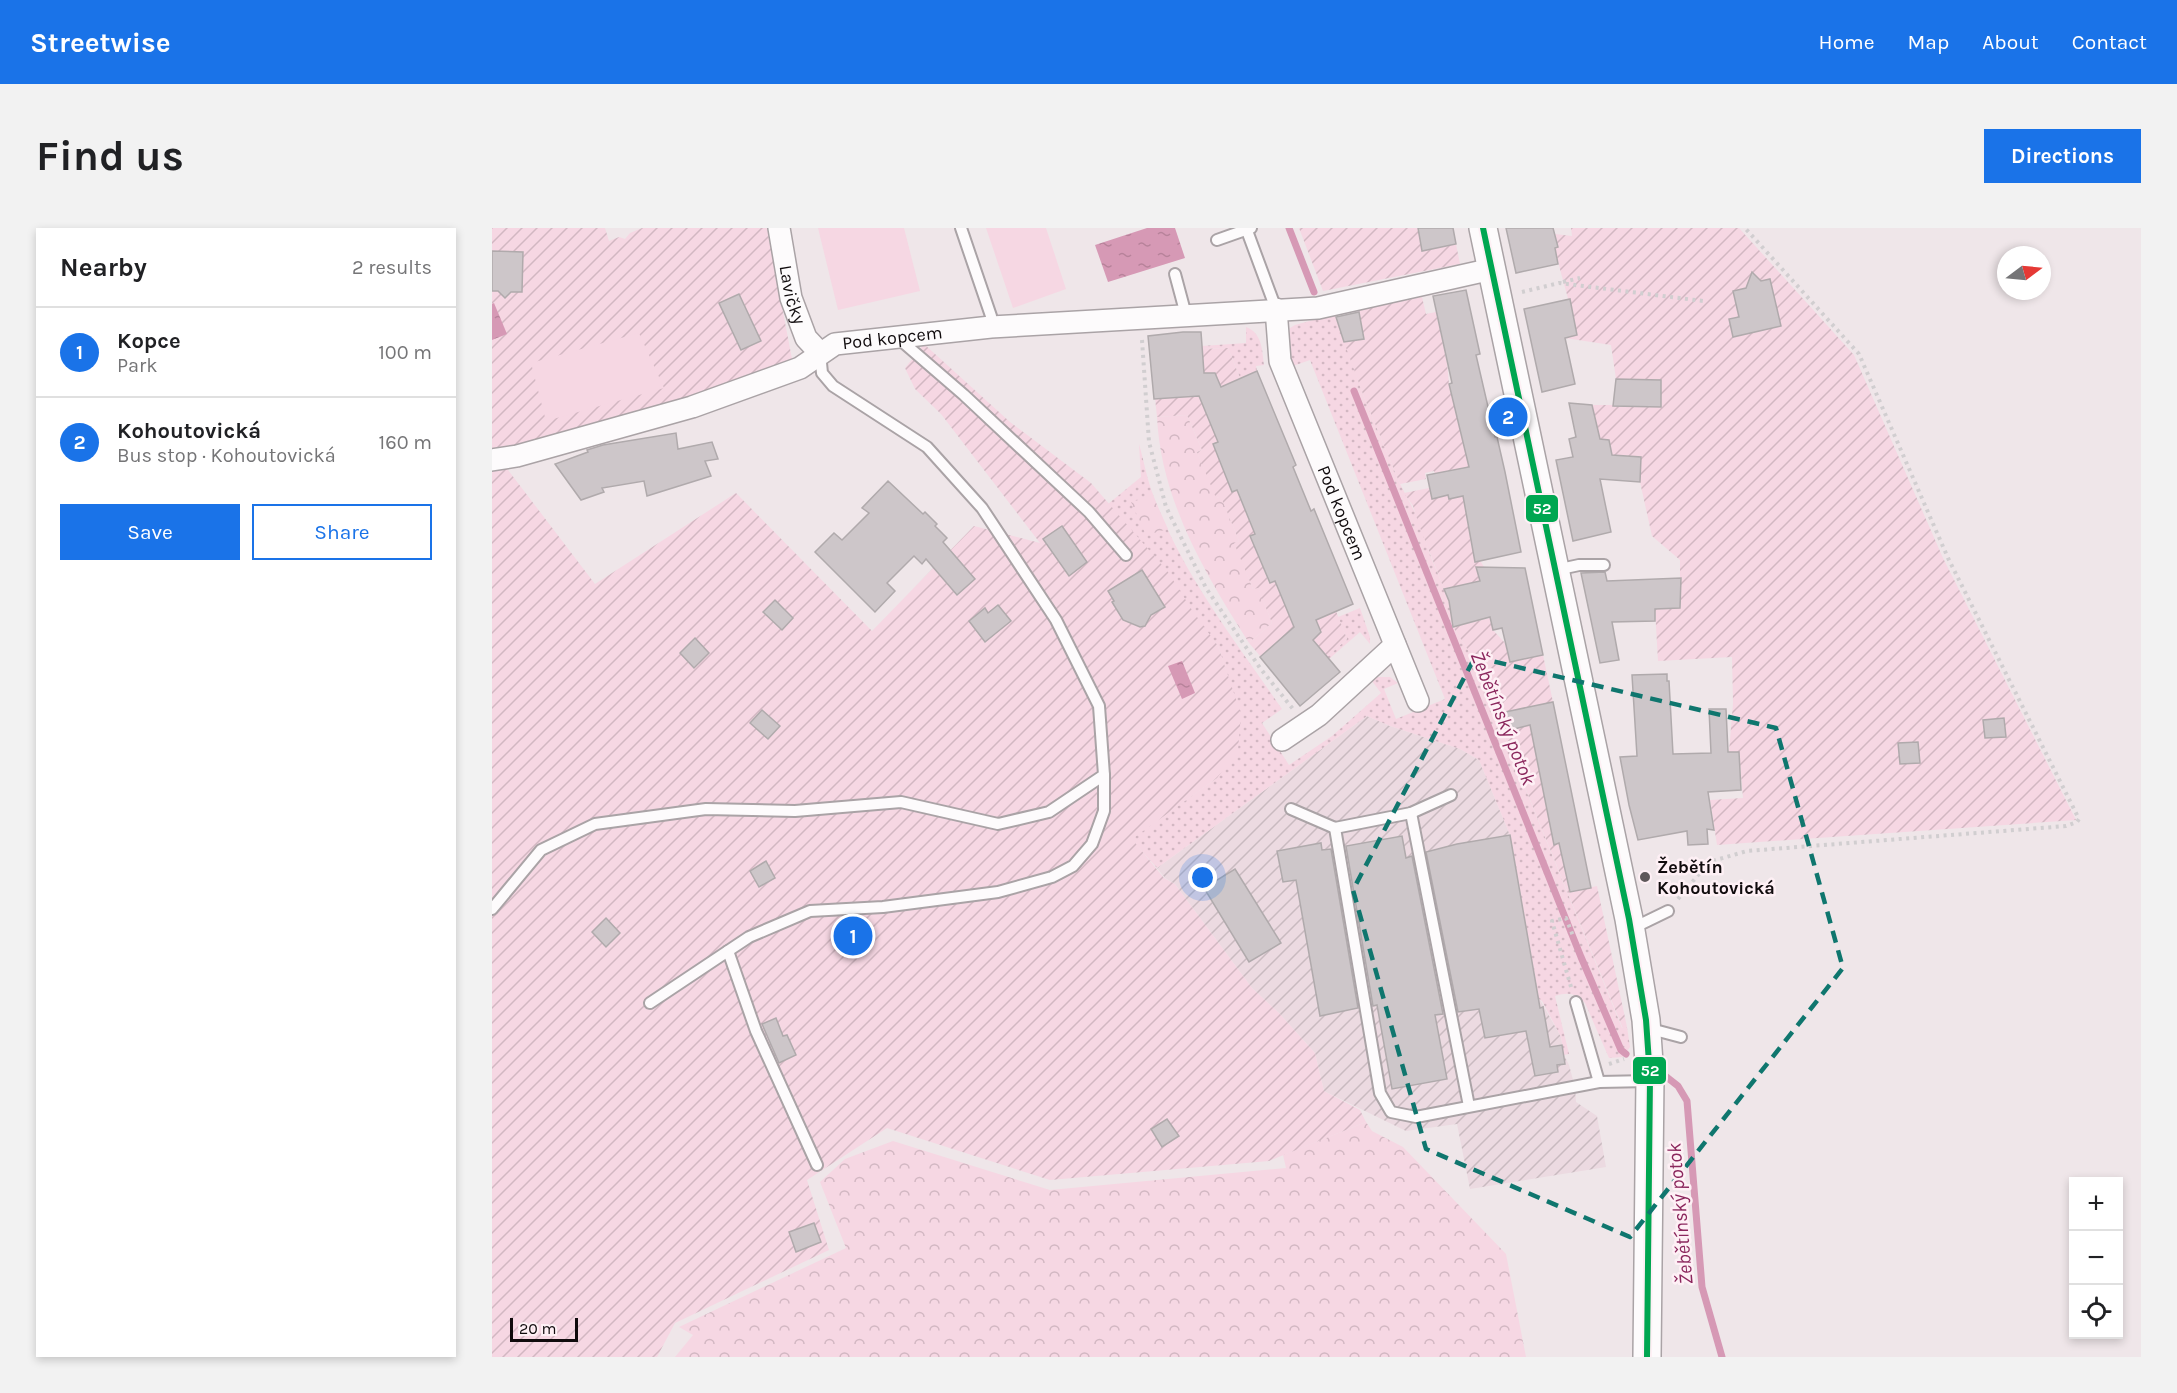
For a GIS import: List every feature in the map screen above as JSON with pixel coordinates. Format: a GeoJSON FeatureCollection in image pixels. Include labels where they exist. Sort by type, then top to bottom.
{"type":"FeatureCollection","features":[{"type":"Feature","properties":{"kind":"street","name":"Lavičky"},"geometry":{"type":"LineString","coordinates":[[779,228],[791,298],[806,338],[820,353]]}},
{"type":"Feature","properties":{"kind":"street"},"geometry":{"type":"LineString","coordinates":[[1483,228],[1630,924],[1646,1028],[1649,1072],[1647,1357]]}},
{"type":"Feature","properties":{"kind":"street","name":"Pod kopcem"},"geometry":{"type":"LineString","coordinates":[[492,460],[517,456],[692,407],[800,368],[835,344],[991,327],[1318,308],[1492,269]]}},
{"type":"Feature","properties":{"kind":"street","name":"Pod kopcem"},"geometry":{"type":"LineString","coordinates":[[1276,309],[1280,360],[1418,701]]}},
{"type":"Feature","properties":{"kind":"street"},"geometry":{"type":"LineString","coordinates":[[1282,740],[1319,715],[1395,645]]}},
{"type":"Feature","properties":{"kind":"lane"},"geometry":{"type":"LineString","coordinates":[[961,228],[991,316],[991,327]]}},
{"type":"Feature","properties":{"kind":"lane"},"geometry":{"type":"LineString","coordinates":[[1217,240],[1248,229],[1276,309]]}},
{"type":"Feature","properties":{"kind":"lane"},"geometry":{"type":"LineString","coordinates":[[1175,274],[1186,315]]}},
{"type":"Feature","properties":{"kind":"lane"},"geometry":{"type":"LineString","coordinates":[[898,338],[1089,512],[1126,555]]}},
{"type":"Feature","properties":{"kind":"lane"},"geometry":{"type":"LineString","coordinates":[[650,1003],[749,937],[810,911],[883,908],[998,892],[1052,877],[1072,866],[1092,844],[1104,811],[1099,706],[1056,620],[982,508],[927,447],[833,386],[822,373],[820,353]]}},
{"type":"Feature","properties":{"kind":"lane"},"geometry":{"type":"LineString","coordinates":[[1556,570],[1579,565],[1604,565]]}},
{"type":"Feature","properties":{"kind":"lane"},"geometry":{"type":"LineString","coordinates":[[492,909],[541,850],[596,824],[706,809],[795,811],[901,802],[998,824],[1049,812],[1104,776]]}},
{"type":"Feature","properties":{"kind":"lane"},"geometry":{"type":"LineString","coordinates":[[1291,809],[1335,828],[1411,813],[1451,795]]}},
{"type":"Feature","properties":{"kind":"lane"},"geometry":{"type":"LineString","coordinates":[[1411,813],[1469,1106]]}},
{"type":"Feature","properties":{"kind":"lane"},"geometry":{"type":"LineString","coordinates":[[1335,828],[1380,1093],[1391,1112],[1416,1117],[1649,1072]]}},
{"type":"Feature","properties":{"kind":"lane"},"geometry":{"type":"LineString","coordinates":[[1630,924],[1668,911]]}},
{"type":"Feature","properties":{"kind":"lane"},"geometry":{"type":"LineString","coordinates":[[728,951],[756,1031],[817,1165]]}},
{"type":"Feature","properties":{"kind":"lane"},"geometry":{"type":"LineString","coordinates":[[1576,1002],[1599,1082]]}},
{"type":"Feature","properties":{"kind":"lane"},"geometry":{"type":"LineString","coordinates":[[1646,1028],[1681,1036]]}},
{"type":"Feature","properties":{"kind":"path"},"geometry":{"type":"LineString","coordinates":[[1668,911],[1709,862],[1747,851],[2066,826],[2079,819],[1948,558],[1859,354],[1745,228]]}},
{"type":"Feature","properties":{"kind":"path"},"geometry":{"type":"LineString","coordinates":[[1498,298],[1580,278]]}},
{"type":"Feature","properties":{"kind":"path"},"geometry":{"type":"LineString","coordinates":[[1559,283],[1703,301]]}},
{"type":"Feature","properties":{"kind":"path"},"geometry":{"type":"LineString","coordinates":[[1140,318],[1149,442],[1166,507],[1206,588],[1260,668],[1306,724]]}},
{"type":"Feature","properties":{"kind":"path"},"geometry":{"type":"LineString","coordinates":[[1573,936],[1566,918],[1552,921],[1576,1002]]}},
{"type":"Feature","properties":{"kind":"highlighted area"},"geometry":{"type":"Polygon","coordinates":[[[1475,657],[1776,728],[1843,968],[1630,1237],[1426,1149],[1353,890],[1475,657]]]}},
{"type":"Feature","properties":{"kind":"shaded area"},"geometry":{"type":"Polygon","coordinates":[[[1367,716],[1460,749],[1479,760],[1510,835],[1539,998],[1561,1037],[1564,1055],[1575,1087],[1576,1102],[1597,1116],[1606,1167],[1470,1189],[1457,1124],[1406,1131],[1324,1091],[1315,1053],[1279,1013],[1252,988],[1175,884],[1165,878],[1157,868],[1367,716]]]}},
{"type":"Feature","properties":{"kind":"green space"},"geometry":{"type":"Polygon","coordinates":[[[492,228],[605,228],[609,241],[619,237],[625,239],[630,233],[642,228],[767,228],[792,359],[689,397],[492,454],[492,228]]]}},
{"type":"Feature","properties":{"kind":"green space"},"geometry":{"type":"Polygon","coordinates":[[[818,228],[904,228],[920,291],[838,310],[818,228]]]}},
{"type":"Feature","properties":{"kind":"green space"},"geometry":{"type":"Polygon","coordinates":[[[986,228],[1046,228],[1066,289],[1013,308],[986,228]]]}},
{"type":"Feature","properties":{"kind":"green space"},"geometry":{"type":"Polygon","coordinates":[[[1299,228],[1418,228],[1422,251],[1456,244],[1460,264],[1323,291],[1299,228]]]}},
{"type":"Feature","properties":{"kind":"green space"},"geometry":{"type":"Polygon","coordinates":[[[1571,228],[1739,228],[1854,355],[1943,558],[2076,820],[1717,845],[1710,800],[1743,798],[1739,752],[1729,752],[1733,703],[1732,657],[1658,661],[1655,609],[1680,608],[1680,560],[1652,536],[1640,482],[1641,457],[1612,455],[1609,440],[1600,439],[1592,405],[1613,405],[1616,379],[1611,345],[1565,338],[1577,334],[1555,248],[1558,247],[1555,234],[1572,236],[1571,228]]]}},
{"type":"Feature","properties":{"kind":"green space"},"geometry":{"type":"Polygon","coordinates":[[[1422,297],[1426,314],[1436,312],[1447,362],[1449,384],[1469,467],[1435,474],[1434,471],[1425,473],[1426,479],[1400,484],[1344,342],[1364,338],[1358,310],[1422,297]]]}},
{"type":"Feature","properties":{"kind":"green space"},"geometry":{"type":"Polygon","coordinates":[[[1335,314],[1364,397],[1400,484],[1418,518],[1449,601],[1453,627],[1477,669],[1622,1028],[1627,1027],[1630,1047],[1623,1057],[1609,1058],[1585,1003],[1575,995],[1568,994],[1555,996],[1569,1054],[1564,1055],[1561,1037],[1539,999],[1510,835],[1479,760],[1460,749],[1367,716],[1157,868],[1131,839],[1217,778],[1229,680],[1218,646],[1108,504],[1141,477],[1139,444],[1152,491],[1180,554],[1229,633],[1282,709],[1262,723],[1289,765],[1332,736],[1381,693],[1372,681],[1377,677],[1390,677],[1398,683],[1384,689],[1396,719],[1445,699],[1310,360],[1293,366],[1287,341],[1290,328],[1335,314]]]}},
{"type":"Feature","properties":{"kind":"green space"},"geometry":{"type":"Polygon","coordinates":[[[1246,327],[1258,337],[1264,365],[1256,366],[1257,371],[1240,378],[1228,348],[1202,349],[1202,346],[1246,343],[1246,327]]]}},
{"type":"Feature","properties":{"kind":"green space"},"geometry":{"type":"Polygon","coordinates":[[[639,333],[664,388],[546,421],[531,363],[639,333]]]}},
{"type":"Feature","properties":{"kind":"green space"},"geometry":{"type":"Polygon","coordinates":[[[924,344],[1010,422],[1091,483],[1168,572],[1218,646],[1241,714],[1238,750],[1217,778],[1132,839],[1164,878],[1175,884],[1252,988],[1279,1013],[1315,1053],[1324,1091],[1360,1110],[1366,1122],[1269,1161],[1050,1180],[887,1128],[807,1180],[829,1250],[675,1323],[657,1357],[492,1357],[492,469],[505,466],[595,584],[736,493],[872,631],[974,526],[1040,543],[941,414],[915,389],[905,368],[924,344]]]}},
{"type":"Feature","properties":{"kind":"green space"},"geometry":{"type":"Polygon","coordinates":[[[1228,348],[1240,378],[1221,387],[1215,373],[1204,373],[1202,349],[1228,348]]]}},
{"type":"Feature","properties":{"kind":"green space"},"geometry":{"type":"Polygon","coordinates":[[[1199,396],[1218,442],[1214,446],[1232,492],[1237,490],[1255,534],[1251,537],[1269,583],[1275,581],[1294,627],[1261,657],[1249,643],[1272,623],[1258,588],[1253,589],[1234,543],[1239,541],[1221,497],[1216,498],[1197,452],[1202,450],[1187,415],[1157,417],[1155,398],[1199,396]]]}},
{"type":"Feature","properties":{"kind":"green space"},"geometry":{"type":"Polygon","coordinates":[[[1187,415],[1202,450],[1197,452],[1217,498],[1221,496],[1239,541],[1235,543],[1253,589],[1258,587],[1272,623],[1249,643],[1188,535],[1167,478],[1160,448],[1157,417],[1187,415]]]}},
{"type":"Feature","properties":{"kind":"green space"},"geometry":{"type":"Polygon","coordinates":[[[1429,488],[1432,499],[1448,495],[1449,499],[1463,496],[1472,548],[1486,570],[1488,579],[1444,589],[1413,506],[1404,493],[1429,488]]]}},
{"type":"Feature","properties":{"kind":"green space"},"geometry":{"type":"Polygon","coordinates":[[[1153,496],[1168,529],[1146,535],[1131,502],[1153,496]]]}},
{"type":"Feature","properties":{"kind":"green space"},"geometry":{"type":"Polygon","coordinates":[[[1360,608],[1370,637],[1370,644],[1360,632],[1329,659],[1327,657],[1347,639],[1338,617],[1360,608]]]}},
{"type":"Feature","properties":{"kind":"green space"},"geometry":{"type":"Polygon","coordinates":[[[1336,611],[1347,639],[1327,657],[1313,640],[1321,632],[1315,617],[1336,611]]]}},
{"type":"Feature","properties":{"kind":"green space"},"geometry":{"type":"Polygon","coordinates":[[[1490,618],[1493,630],[1505,643],[1510,662],[1543,655],[1553,702],[1506,712],[1509,730],[1530,725],[1554,844],[1559,843],[1570,892],[1597,886],[1627,1027],[1623,1029],[1477,669],[1453,627],[1490,618]]]}},
{"type":"Feature","properties":{"kind":"green space"},"geometry":{"type":"Polygon","coordinates":[[[1366,1122],[1372,1131],[1403,1147],[1506,1254],[1526,1357],[675,1357],[693,1335],[679,1327],[846,1248],[820,1182],[845,1159],[893,1141],[1050,1190],[1286,1168],[1283,1155],[1366,1122]]]}},
{"type":"Feature","properties":{"kind":"water"},"geometry":{"type":"Polygon","coordinates":[[[1147,228],[1175,228],[1185,258],[1108,282],[1095,245],[1147,228]]]}},
{"type":"Feature","properties":{"kind":"water"},"geometry":{"type":"Polygon","coordinates":[[[494,303],[507,334],[492,340],[492,304],[494,303]]]}},
{"type":"Feature","properties":{"kind":"water"},"geometry":{"type":"Polygon","coordinates":[[[1182,661],[1195,693],[1182,699],[1168,666],[1182,661]]]}},
{"type":"Feature","properties":{"kind":"building"},"geometry":{"type":"Polygon","coordinates":[[[1418,228],[1453,228],[1456,244],[1422,251],[1418,228]]]}},
{"type":"Feature","properties":{"kind":"building"},"geometry":{"type":"Polygon","coordinates":[[[1506,228],[1553,228],[1558,247],[1555,248],[1558,264],[1516,273],[1506,228]]]}},
{"type":"Feature","properties":{"kind":"building"},"geometry":{"type":"Polygon","coordinates":[[[492,251],[523,252],[522,292],[511,292],[505,298],[498,291],[492,291],[492,251]]]}},
{"type":"Feature","properties":{"kind":"building"},"geometry":{"type":"Polygon","coordinates":[[[1752,272],[1761,281],[1770,279],[1781,326],[1733,337],[1729,319],[1739,317],[1733,291],[1746,288],[1752,272]]]}},
{"type":"Feature","properties":{"kind":"building"},"geometry":{"type":"Polygon","coordinates":[[[1466,290],[1480,354],[1476,355],[1505,472],[1521,552],[1475,562],[1463,496],[1449,499],[1448,495],[1432,499],[1427,475],[1469,467],[1449,384],[1452,383],[1433,296],[1466,290]]]}},
{"type":"Feature","properties":{"kind":"building"},"geometry":{"type":"Polygon","coordinates":[[[739,294],[761,341],[741,350],[719,303],[739,294]]]}},
{"type":"Feature","properties":{"kind":"building"},"geometry":{"type":"Polygon","coordinates":[[[1570,299],[1577,335],[1565,338],[1575,384],[1542,392],[1524,309],[1570,299]]]}},
{"type":"Feature","properties":{"kind":"building"},"geometry":{"type":"Polygon","coordinates":[[[1359,312],[1364,339],[1344,342],[1336,317],[1359,312]]]}},
{"type":"Feature","properties":{"kind":"building"},"geometry":{"type":"Polygon","coordinates":[[[1201,332],[1204,373],[1215,373],[1221,387],[1257,371],[1296,465],[1293,467],[1311,511],[1314,509],[1353,604],[1316,620],[1321,632],[1313,640],[1340,672],[1300,706],[1260,657],[1294,627],[1275,581],[1270,583],[1250,536],[1255,534],[1237,490],[1232,492],[1213,444],[1218,442],[1199,396],[1154,399],[1148,336],[1201,332]]]}},
{"type":"Feature","properties":{"kind":"building"},"geometry":{"type":"Polygon","coordinates":[[[1616,379],[1661,380],[1661,407],[1613,406],[1616,379]]]}},
{"type":"Feature","properties":{"kind":"building"},"geometry":{"type":"Polygon","coordinates":[[[1569,403],[1592,405],[1600,439],[1609,440],[1612,455],[1641,457],[1640,482],[1600,479],[1611,532],[1573,541],[1556,460],[1573,457],[1569,439],[1576,437],[1569,403]]]}},
{"type":"Feature","properties":{"kind":"building"},"geometry":{"type":"Polygon","coordinates":[[[676,433],[678,449],[712,442],[718,459],[705,461],[711,476],[647,496],[644,481],[602,488],[604,492],[581,500],[555,464],[603,445],[676,433]]]}},
{"type":"Feature","properties":{"kind":"building"},"geometry":{"type":"Polygon","coordinates":[[[888,481],[937,524],[935,526],[947,538],[943,542],[975,579],[957,595],[926,559],[922,564],[914,556],[887,583],[895,591],[875,612],[815,552],[834,533],[842,540],[869,513],[862,508],[888,481]]]}},
{"type":"Feature","properties":{"kind":"building"},"geometry":{"type":"Polygon","coordinates":[[[1062,526],[1087,562],[1069,576],[1043,539],[1062,526]]]}},
{"type":"Feature","properties":{"kind":"building"},"geometry":{"type":"Polygon","coordinates":[[[1476,567],[1525,568],[1543,655],[1510,662],[1502,628],[1493,630],[1490,617],[1453,627],[1449,601],[1444,589],[1480,581],[1476,567]]]}},
{"type":"Feature","properties":{"kind":"building"},"geometry":{"type":"Polygon","coordinates":[[[1142,570],[1165,607],[1151,615],[1145,626],[1140,627],[1123,620],[1108,591],[1142,570]]]}},
{"type":"Feature","properties":{"kind":"building"},"geometry":{"type":"Polygon","coordinates":[[[1605,572],[1607,581],[1681,578],[1680,608],[1655,609],[1655,621],[1612,622],[1619,660],[1600,663],[1581,573],[1605,572]]]}},
{"type":"Feature","properties":{"kind":"building"},"geometry":{"type":"Polygon","coordinates":[[[775,600],[793,618],[782,630],[763,612],[775,600]]]}},
{"type":"Feature","properties":{"kind":"building"},"geometry":{"type":"Polygon","coordinates":[[[998,605],[1011,621],[985,642],[969,621],[985,608],[988,613],[998,605]]]}},
{"type":"Feature","properties":{"kind":"building"},"geometry":{"type":"Polygon","coordinates":[[[695,638],[709,653],[694,668],[680,653],[695,638]]]}},
{"type":"Feature","properties":{"kind":"building"},"geometry":{"type":"Polygon","coordinates":[[[1667,674],[1673,754],[1711,753],[1709,709],[1726,709],[1728,752],[1739,752],[1741,790],[1708,792],[1714,830],[1707,829],[1708,844],[1688,845],[1687,831],[1638,840],[1629,805],[1620,757],[1637,756],[1632,675],[1667,674]]]}},
{"type":"Feature","properties":{"kind":"building"},"geometry":{"type":"Polygon","coordinates":[[[1553,702],[1591,888],[1570,892],[1559,843],[1554,845],[1530,725],[1510,730],[1505,712],[1553,702]]]}},
{"type":"Feature","properties":{"kind":"building"},"geometry":{"type":"Polygon","coordinates":[[[762,710],[780,726],[768,739],[750,723],[762,710]]]}},
{"type":"Feature","properties":{"kind":"building"},"geometry":{"type":"Polygon","coordinates":[[[2004,718],[2006,737],[1985,738],[1983,720],[2004,718]]]}},
{"type":"Feature","properties":{"kind":"building"},"geometry":{"type":"Polygon","coordinates":[[[1918,742],[1920,763],[1900,764],[1898,743],[1918,742]]]}},
{"type":"Feature","properties":{"kind":"building"},"geometry":{"type":"Polygon","coordinates":[[[1510,835],[1540,1008],[1543,1007],[1550,1047],[1562,1045],[1565,1064],[1557,1065],[1558,1072],[1535,1076],[1526,1031],[1485,1038],[1479,1009],[1458,1012],[1426,852],[1510,835]]]}},
{"type":"Feature","properties":{"kind":"building"},"geometry":{"type":"Polygon","coordinates":[[[1402,836],[1406,858],[1412,856],[1443,1014],[1435,1015],[1447,1079],[1392,1089],[1377,1005],[1373,1006],[1346,846],[1402,836]]]}},
{"type":"Feature","properties":{"kind":"building"},"geometry":{"type":"Polygon","coordinates":[[[1321,843],[1322,850],[1331,849],[1358,1008],[1320,1016],[1296,880],[1283,882],[1277,851],[1321,843]]]}},
{"type":"Feature","properties":{"kind":"building"},"geometry":{"type":"Polygon","coordinates":[[[766,861],[775,878],[759,887],[750,871],[766,861]]]}},
{"type":"Feature","properties":{"kind":"building"},"geometry":{"type":"Polygon","coordinates":[[[1235,869],[1281,943],[1249,962],[1204,888],[1235,869]]]}},
{"type":"Feature","properties":{"kind":"building"},"geometry":{"type":"Polygon","coordinates":[[[606,918],[620,933],[606,947],[592,932],[606,918]]]}},
{"type":"Feature","properties":{"kind":"building"},"geometry":{"type":"Polygon","coordinates":[[[776,1018],[783,1036],[787,1035],[796,1055],[779,1063],[762,1024],[776,1018]]]}},
{"type":"Feature","properties":{"kind":"building"},"geometry":{"type":"Polygon","coordinates":[[[1167,1119],[1179,1136],[1162,1147],[1151,1129],[1167,1119]]]}},
{"type":"Feature","properties":{"kind":"building"},"geometry":{"type":"Polygon","coordinates":[[[814,1223],[821,1242],[796,1252],[789,1232],[814,1223]]]}},
{"type":"Feature","properties":{"kind":"waterway","name":"Žebětínský potok"},"geometry":{"type":"LineString","coordinates":[[1289,228],[1314,292]]}},
{"type":"Feature","properties":{"kind":"waterway","name":"Žebětínský potok"},"geometry":{"type":"LineString","coordinates":[[1354,391],[1581,957],[1621,1050],[1626,1054]]}},
{"type":"Feature","properties":{"kind":"waterway","name":"Žebětínský potok"},"geometry":{"type":"LineString","coordinates":[[1664,1075],[1678,1086],[1687,1101],[1702,1287],[1722,1357]]}},
{"type":"Feature","properties":{"kind":"transit line","name":"52"},"geometry":{"type":"LineString","coordinates":[[1483,228],[1629,919],[1646,1020],[1650,1077],[1647,1357]]}},
{"type":"Feature","properties":{"kind":"place","name":"Kohoutovická"},"geometry":{"type":"Point","coordinates":[1508,417]}},
{"type":"Feature","properties":{"kind":"place","name":"Žebětín Kohoutovická"},"geometry":{"type":"Point","coordinates":[1645,877]}},
{"type":"Feature","properties":{"kind":"place","name":"Kopce"},"geometry":{"type":"Point","coordinates":[853,936]}}]}
